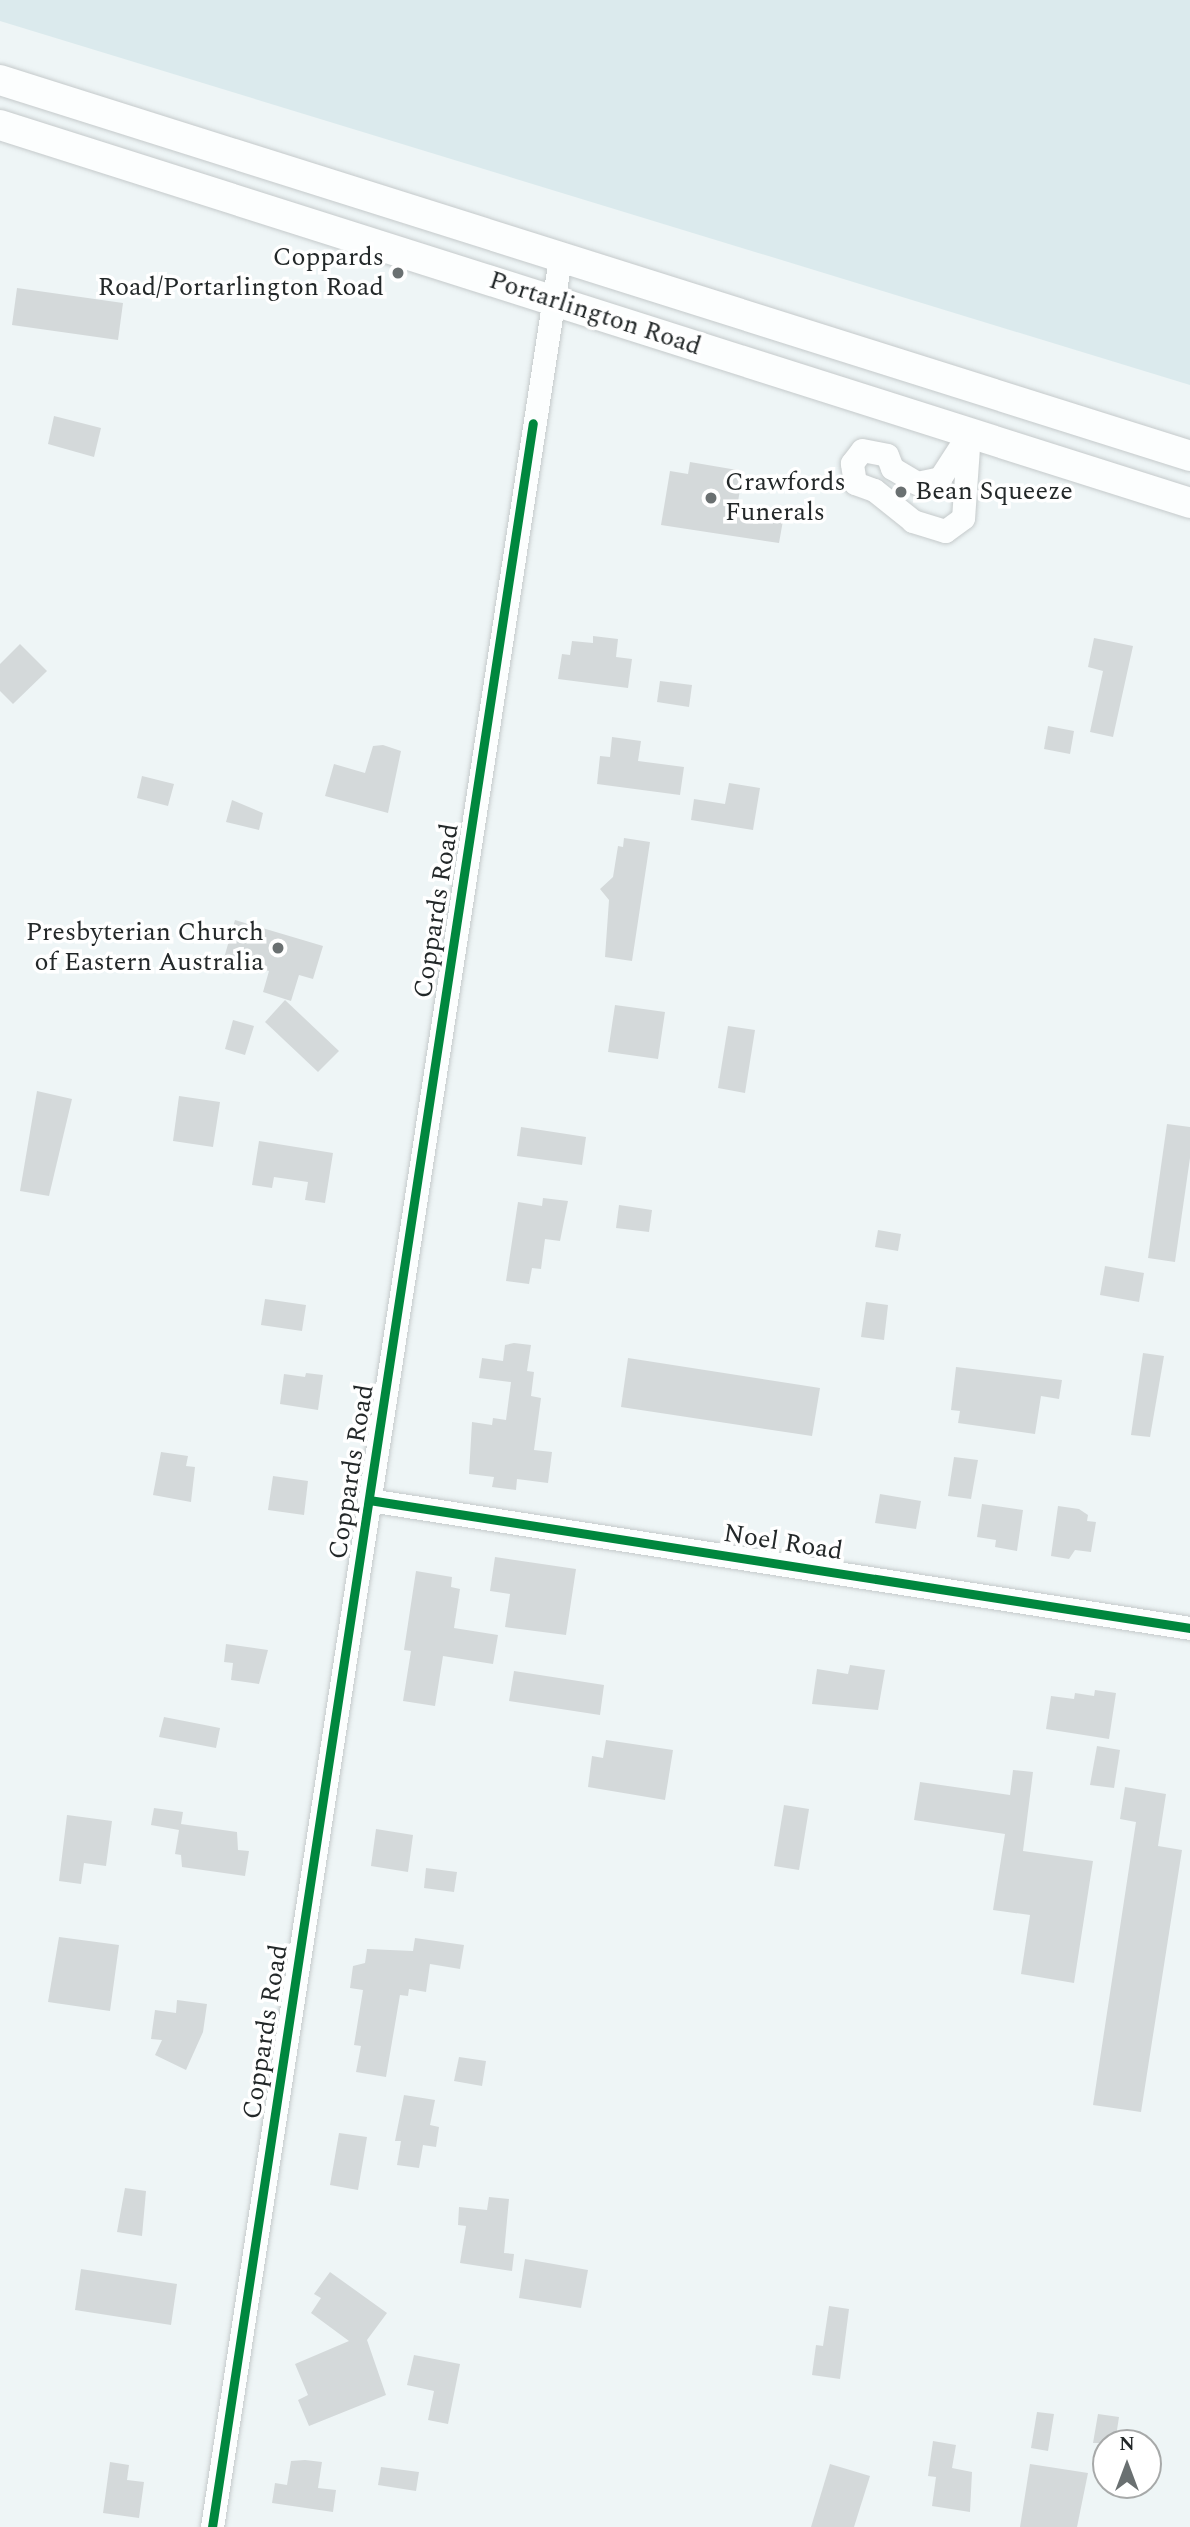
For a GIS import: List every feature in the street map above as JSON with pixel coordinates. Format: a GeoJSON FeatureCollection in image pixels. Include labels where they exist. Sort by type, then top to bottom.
{"type":"FeatureCollection","features":[{"type":"Feature","properties":{"kind":"main road","name":"Portarlington Road"},"geometry":{"type":"LineString","coordinates":[[0,80],[559,259],[1190,456]]}},
{"type":"Feature","properties":{"kind":"main road","name":"Portarlington Road"},"geometry":{"type":"LineString","coordinates":[[0,125],[1190,503]]}},
{"type":"Feature","properties":{"kind":"street","name":"Coppards Road"},"geometry":{"type":"LineString","coordinates":[[212,2527],[559,259]]}},
{"type":"Feature","properties":{"kind":"street"},"geometry":{"type":"LineString","coordinates":[[969,433],[963,518],[945,531],[913,521],[874,490],[855,483],[852,463],[862,450],[887,455],[892,468],[917,483],[940,478],[969,433]]}},
{"type":"Feature","properties":{"kind":"street","name":"Noel Road"},"geometry":{"type":"LineString","coordinates":[[369,1500],[1190,1628]]}},
{"type":"Feature","properties":{"kind":"shaded area"},"geometry":{"type":"Polygon","coordinates":[[[0,0],[1190,0],[1190,385],[0,21],[0,0]]]}},
{"type":"Feature","properties":{"kind":"building"},"geometry":{"type":"Polygon","coordinates":[[[17,288],[123,303],[118,340],[12,325],[17,288]]]}},
{"type":"Feature","properties":{"kind":"building"},"geometry":{"type":"Polygon","coordinates":[[[54,416],[101,428],[94,457],[48,444],[54,416]]]}},
{"type":"Feature","properties":{"kind":"building","name":"Crawfords Funerals"},"geometry":{"type":"Polygon","coordinates":[[[690,462],[743,471],[737,508],[784,515],[779,543],[661,525],[670,471],[688,474],[690,462]]]}},
{"type":"Feature","properties":{"kind":"building"},"geometry":{"type":"Polygon","coordinates":[[[593,636],[618,639],[616,657],[632,659],[628,688],[558,679],[562,654],[570,655],[572,641],[593,643],[593,636]]]}},
{"type":"Feature","properties":{"kind":"building"},"geometry":{"type":"Polygon","coordinates":[[[1094,638],[1133,646],[1113,737],[1090,732],[1103,671],[1088,667],[1094,638]]]}},
{"type":"Feature","properties":{"kind":"building"},"geometry":{"type":"Polygon","coordinates":[[[20,644],[47,671],[13,704],[0,691],[0,664],[20,644]]]}},
{"type":"Feature","properties":{"kind":"building"},"geometry":{"type":"Polygon","coordinates":[[[660,681],[692,685],[689,707],[657,702],[660,681]]]}},
{"type":"Feature","properties":{"kind":"building"},"geometry":{"type":"Polygon","coordinates":[[[1048,726],[1074,731],[1070,754],[1044,749],[1048,726]]]}},
{"type":"Feature","properties":{"kind":"building"},"geometry":{"type":"Polygon","coordinates":[[[612,737],[641,741],[638,761],[684,767],[680,795],[597,784],[600,756],[610,757],[612,737]]]}},
{"type":"Feature","properties":{"kind":"building"},"geometry":{"type":"Polygon","coordinates":[[[383,745],[401,751],[388,813],[325,796],[334,764],[365,773],[373,746],[383,745]]]}},
{"type":"Feature","properties":{"kind":"building"},"geometry":{"type":"Polygon","coordinates":[[[142,776],[174,784],[168,806],[137,798],[142,776]]]}},
{"type":"Feature","properties":{"kind":"building"},"geometry":{"type":"Polygon","coordinates":[[[729,783],[760,788],[753,830],[691,820],[694,799],[725,804],[729,783]]]}},
{"type":"Feature","properties":{"kind":"building"},"geometry":{"type":"Polygon","coordinates":[[[232,800],[263,813],[259,830],[226,822],[232,800]]]}},
{"type":"Feature","properties":{"kind":"building"},"geometry":{"type":"Polygon","coordinates":[[[624,838],[650,842],[632,961],[605,957],[609,900],[600,889],[613,877],[618,846],[623,847],[624,838]]]}},
{"type":"Feature","properties":{"kind":"building"},"geometry":{"type":"Polygon","coordinates":[[[235,920],[323,946],[313,979],[299,975],[291,1001],[263,992],[269,971],[224,958],[235,920]]]}},
{"type":"Feature","properties":{"kind":"building"},"geometry":{"type":"Polygon","coordinates":[[[285,1000],[339,1051],[318,1072],[265,1022],[285,1000]]]}},
{"type":"Feature","properties":{"kind":"building"},"geometry":{"type":"Polygon","coordinates":[[[615,1005],[665,1012],[658,1059],[608,1052],[615,1005]]]}},
{"type":"Feature","properties":{"kind":"building"},"geometry":{"type":"Polygon","coordinates":[[[233,1020],[254,1026],[245,1055],[225,1049],[233,1020]]]}},
{"type":"Feature","properties":{"kind":"building"},"geometry":{"type":"Polygon","coordinates":[[[728,1026],[755,1030],[745,1093],[718,1088],[728,1026]]]}},
{"type":"Feature","properties":{"kind":"building"},"geometry":{"type":"Polygon","coordinates":[[[37,1091],[72,1099],[49,1196],[20,1191],[37,1091]]]}},
{"type":"Feature","properties":{"kind":"building"},"geometry":{"type":"Polygon","coordinates":[[[179,1096],[220,1102],[213,1147],[173,1141],[179,1096]]]}},
{"type":"Feature","properties":{"kind":"building"},"geometry":{"type":"Polygon","coordinates":[[[1167,1124],[1190,1127],[1190,1158],[1175,1262],[1148,1258],[1167,1124]]]}},
{"type":"Feature","properties":{"kind":"building"},"geometry":{"type":"Polygon","coordinates":[[[521,1127],[586,1137],[582,1165],[517,1156],[521,1127]]]}},
{"type":"Feature","properties":{"kind":"building"},"geometry":{"type":"Polygon","coordinates":[[[259,1141],[333,1153],[325,1203],[305,1200],[308,1182],[274,1177],[272,1188],[252,1185],[259,1141]]]}},
{"type":"Feature","properties":{"kind":"building"},"geometry":{"type":"Polygon","coordinates":[[[543,1198],[568,1201],[560,1241],[545,1239],[541,1269],[532,1268],[529,1284],[506,1281],[518,1202],[542,1206],[543,1198]]]}},
{"type":"Feature","properties":{"kind":"building"},"geometry":{"type":"Polygon","coordinates":[[[619,1205],[652,1210],[649,1232],[616,1228],[619,1205]]]}},
{"type":"Feature","properties":{"kind":"building"},"geometry":{"type":"Polygon","coordinates":[[[878,1230],[901,1234],[898,1251],[875,1247],[878,1230]]]}},
{"type":"Feature","properties":{"kind":"building"},"geometry":{"type":"Polygon","coordinates":[[[1105,1266],[1144,1273],[1139,1302],[1100,1295],[1105,1266]]]}},
{"type":"Feature","properties":{"kind":"building"},"geometry":{"type":"Polygon","coordinates":[[[265,1299],[306,1305],[302,1331],[261,1325],[265,1299]]]}},
{"type":"Feature","properties":{"kind":"building"},"geometry":{"type":"Polygon","coordinates":[[[866,1302],[888,1305],[884,1340],[861,1337],[866,1302]]]}},
{"type":"Feature","properties":{"kind":"building"},"geometry":{"type":"Polygon","coordinates":[[[505,1345],[531,1345],[527,1371],[534,1372],[531,1396],[541,1398],[534,1450],[552,1452],[548,1483],[517,1479],[516,1490],[492,1487],[494,1477],[469,1474],[472,1422],[492,1425],[493,1418],[506,1420],[511,1382],[479,1378],[482,1358],[503,1361],[505,1345]]]}},
{"type":"Feature","properties":{"kind":"building"},"geometry":{"type":"Polygon","coordinates":[[[1143,1353],[1164,1356],[1150,1437],[1131,1435],[1143,1353]]]}},
{"type":"Feature","properties":{"kind":"building"},"geometry":{"type":"Polygon","coordinates":[[[628,1358],[820,1388],[812,1436],[621,1407],[628,1358]]]}},
{"type":"Feature","properties":{"kind":"building"},"geometry":{"type":"Polygon","coordinates":[[[956,1367],[1062,1380],[1059,1399],[1041,1396],[1035,1434],[958,1423],[960,1411],[951,1410],[956,1367]]]}},
{"type":"Feature","properties":{"kind":"building"},"geometry":{"type":"Polygon","coordinates":[[[306,1373],[323,1375],[318,1410],[280,1404],[284,1374],[305,1377],[306,1373]]]}},
{"type":"Feature","properties":{"kind":"building"},"geometry":{"type":"Polygon","coordinates":[[[161,1452],[188,1456],[186,1466],[195,1467],[191,1502],[153,1495],[161,1452]]]}},
{"type":"Feature","properties":{"kind":"building"},"geometry":{"type":"Polygon","coordinates":[[[954,1457],[978,1460],[971,1499],[948,1496],[954,1457]]]}},
{"type":"Feature","properties":{"kind":"building"},"geometry":{"type":"Polygon","coordinates":[[[273,1476],[308,1481],[304,1515],[268,1510],[273,1476]]]}},
{"type":"Feature","properties":{"kind":"building"},"geometry":{"type":"Polygon","coordinates":[[[880,1494],[921,1501],[916,1529],[875,1523],[880,1494]]]}},
{"type":"Feature","properties":{"kind":"building"},"geometry":{"type":"Polygon","coordinates":[[[982,1504],[1023,1510],[1017,1551],[995,1547],[996,1540],[977,1537],[982,1504]]]}},
{"type":"Feature","properties":{"kind":"building"},"geometry":{"type":"Polygon","coordinates":[[[1058,1506],[1079,1509],[1088,1515],[1087,1521],[1096,1522],[1091,1552],[1075,1550],[1069,1559],[1051,1556],[1058,1506]]]}},
{"type":"Feature","properties":{"kind":"building"},"geometry":{"type":"Polygon","coordinates":[[[495,1557],[576,1569],[566,1635],[505,1627],[510,1594],[490,1591],[495,1557]]]}},
{"type":"Feature","properties":{"kind":"building"},"geometry":{"type":"Polygon","coordinates":[[[416,1571],[452,1577],[451,1587],[460,1589],[454,1628],[498,1635],[493,1664],[443,1656],[435,1706],[403,1701],[411,1651],[404,1650],[416,1571]]]}},
{"type":"Feature","properties":{"kind":"building"},"geometry":{"type":"Polygon","coordinates":[[[226,1644],[268,1650],[259,1684],[231,1680],[233,1663],[224,1662],[226,1644]]]}},
{"type":"Feature","properties":{"kind":"building"},"geometry":{"type":"Polygon","coordinates":[[[850,1665],[885,1670],[878,1710],[812,1704],[817,1669],[848,1674],[850,1665]]]}},
{"type":"Feature","properties":{"kind":"building"},"geometry":{"type":"Polygon","coordinates":[[[514,1671],[604,1685],[600,1715],[509,1701],[514,1671]]]}},
{"type":"Feature","properties":{"kind":"building"},"geometry":{"type":"Polygon","coordinates":[[[1095,1690],[1116,1693],[1109,1739],[1046,1729],[1051,1696],[1074,1699],[1075,1693],[1094,1696],[1095,1690]]]}},
{"type":"Feature","properties":{"kind":"building"},"geometry":{"type":"Polygon","coordinates":[[[164,1717],[220,1728],[216,1748],[159,1737],[164,1717]]]}},
{"type":"Feature","properties":{"kind":"building"},"geometry":{"type":"Polygon","coordinates":[[[606,1740],[673,1750],[665,1800],[588,1787],[592,1756],[603,1758],[606,1740]]]}},
{"type":"Feature","properties":{"kind":"building"},"geometry":{"type":"Polygon","coordinates":[[[1097,1746],[1120,1750],[1114,1788],[1090,1785],[1097,1746]]]}},
{"type":"Feature","properties":{"kind":"building"},"geometry":{"type":"Polygon","coordinates":[[[1013,1770],[1033,1772],[1023,1851],[1093,1861],[1074,1983],[1021,1974],[1030,1915],[993,1910],[1005,1834],[914,1820],[920,1782],[1010,1795],[1013,1770]]]}},
{"type":"Feature","properties":{"kind":"building"},"geometry":{"type":"Polygon","coordinates":[[[1125,1787],[1166,1794],[1158,1846],[1182,1850],[1141,2112],[1093,2105],[1136,1822],[1120,1819],[1125,1787]]]}},
{"type":"Feature","properties":{"kind":"building"},"geometry":{"type":"Polygon","coordinates":[[[784,1805],[809,1809],[799,1870],[774,1866],[784,1805]]]}},
{"type":"Feature","properties":{"kind":"building"},"geometry":{"type":"Polygon","coordinates":[[[154,1808],[183,1812],[181,1824],[237,1832],[238,1850],[249,1851],[245,1876],[182,1867],[181,1855],[175,1854],[179,1830],[151,1825],[154,1808]]]}},
{"type":"Feature","properties":{"kind":"building"},"geometry":{"type":"Polygon","coordinates":[[[67,1815],[112,1821],[106,1866],[84,1863],[81,1884],[59,1881],[67,1815]]]}},
{"type":"Feature","properties":{"kind":"building"},"geometry":{"type":"Polygon","coordinates":[[[376,1829],[413,1835],[408,1872],[371,1866],[376,1829]]]}},
{"type":"Feature","properties":{"kind":"building"},"geometry":{"type":"Polygon","coordinates":[[[426,1868],[457,1872],[454,1892],[424,1888],[426,1868]]]}},
{"type":"Feature","properties":{"kind":"building"},"geometry":{"type":"Polygon","coordinates":[[[59,1937],[119,1945],[110,2011],[48,2002],[59,1937]]]}},
{"type":"Feature","properties":{"kind":"building"},"geometry":{"type":"Polygon","coordinates":[[[415,1938],[464,1945],[460,1969],[430,1964],[426,1992],[409,1989],[408,1996],[400,1995],[386,2077],[356,2072],[361,2046],[354,2045],[363,1990],[350,1988],[353,1966],[365,1963],[367,1949],[413,1951],[415,1938]]]}},
{"type":"Feature","properties":{"kind":"building"},"geometry":{"type":"Polygon","coordinates":[[[177,2000],[207,2004],[203,2032],[186,2070],[155,2055],[162,2040],[151,2039],[155,2010],[176,2013],[177,2000]]]}},
{"type":"Feature","properties":{"kind":"building"},"geometry":{"type":"Polygon","coordinates":[[[459,2057],[486,2061],[482,2086],[454,2081],[459,2057]]]}},
{"type":"Feature","properties":{"kind":"building"},"geometry":{"type":"Polygon","coordinates":[[[404,2095],[435,2100],[430,2125],[439,2127],[436,2147],[423,2145],[419,2168],[397,2165],[401,2141],[395,2141],[404,2095]]]}},
{"type":"Feature","properties":{"kind":"building"},"geometry":{"type":"Polygon","coordinates":[[[339,2133],[367,2137],[358,2190],[330,2185],[339,2133]]]}},
{"type":"Feature","properties":{"kind":"building"},"geometry":{"type":"Polygon","coordinates":[[[125,2188],[146,2191],[142,2236],[117,2232],[125,2188]]]}},
{"type":"Feature","properties":{"kind":"building"},"geometry":{"type":"Polygon","coordinates":[[[489,2197],[509,2199],[504,2253],[514,2254],[512,2271],[460,2263],[466,2226],[458,2225],[459,2207],[487,2210],[489,2197]]]}},
{"type":"Feature","properties":{"kind":"building"},"geometry":{"type":"Polygon","coordinates":[[[525,2259],[588,2270],[581,2308],[519,2298],[525,2259]]]}},
{"type":"Feature","properties":{"kind":"building"},"geometry":{"type":"Polygon","coordinates":[[[81,2269],[177,2284],[171,2325],[75,2310],[81,2269]]]}},
{"type":"Feature","properties":{"kind":"building"},"geometry":{"type":"Polygon","coordinates":[[[330,2272],[387,2313],[367,2340],[386,2395],[309,2426],[298,2400],[308,2395],[295,2364],[349,2341],[311,2313],[321,2298],[314,2294],[330,2272]]]}},
{"type":"Feature","properties":{"kind":"building"},"geometry":{"type":"Polygon","coordinates":[[[829,2306],[849,2309],[840,2379],[812,2375],[816,2345],[823,2346],[829,2306]]]}},
{"type":"Feature","properties":{"kind":"building"},"geometry":{"type":"Polygon","coordinates":[[[414,2355],[460,2364],[448,2424],[428,2420],[434,2391],[407,2385],[414,2355]]]}},
{"type":"Feature","properties":{"kind":"building"},"geometry":{"type":"Polygon","coordinates":[[[1037,2412],[1054,2414],[1048,2451],[1031,2448],[1037,2412]]]}},
{"type":"Feature","properties":{"kind":"building"},"geometry":{"type":"Polygon","coordinates":[[[1098,2414],[1119,2417],[1117,2429],[1095,2429],[1098,2414]]]}},
{"type":"Feature","properties":{"kind":"building"},"geometry":{"type":"Polygon","coordinates":[[[933,2441],[956,2445],[952,2468],[972,2472],[970,2512],[932,2506],[936,2477],[928,2476],[933,2441]]]}},
{"type":"Feature","properties":{"kind":"building"},"geometry":{"type":"Polygon","coordinates":[[[291,2461],[322,2462],[318,2488],[336,2490],[333,2512],[272,2503],[275,2483],[287,2485],[291,2461]]]}},
{"type":"Feature","properties":{"kind":"building"},"geometry":{"type":"Polygon","coordinates":[[[110,2462],[129,2465],[127,2480],[144,2482],[139,2518],[103,2513],[110,2462]]]}},
{"type":"Feature","properties":{"kind":"building"},"geometry":{"type":"Polygon","coordinates":[[[830,2464],[870,2476],[854,2527],[811,2527],[830,2464]]]}},
{"type":"Feature","properties":{"kind":"building"},"geometry":{"type":"Polygon","coordinates":[[[1030,2464],[1088,2473],[1077,2527],[1020,2527],[1030,2464]]]}},
{"type":"Feature","properties":{"kind":"building"},"geometry":{"type":"Polygon","coordinates":[[[381,2467],[419,2472],[416,2491],[378,2485],[381,2467]]]}},
{"type":"Feature","properties":{"kind":"cycle path"},"geometry":{"type":"LineString","coordinates":[[212,2527],[533,423]]}},
{"type":"Feature","properties":{"kind":"cycle path"},"geometry":{"type":"LineString","coordinates":[[369,1500],[1190,1628]]}},
{"type":"Feature","properties":{"kind":"place","name":"Coppards Road/Portarlington Road"},"geometry":{"type":"Point","coordinates":[398,273]}},
{"type":"Feature","properties":{"kind":"place","name":"Bean Squeeze"},"geometry":{"type":"Point","coordinates":[901,492]}},
{"type":"Feature","properties":{"kind":"place","name":"Crawfords Funerals"},"geometry":{"type":"Point","coordinates":[711,498]}},
{"type":"Feature","properties":{"kind":"place","name":"Presbyterian Church of Eastern Australia"},"geometry":{"type":"Point","coordinates":[278,948]}}]}
